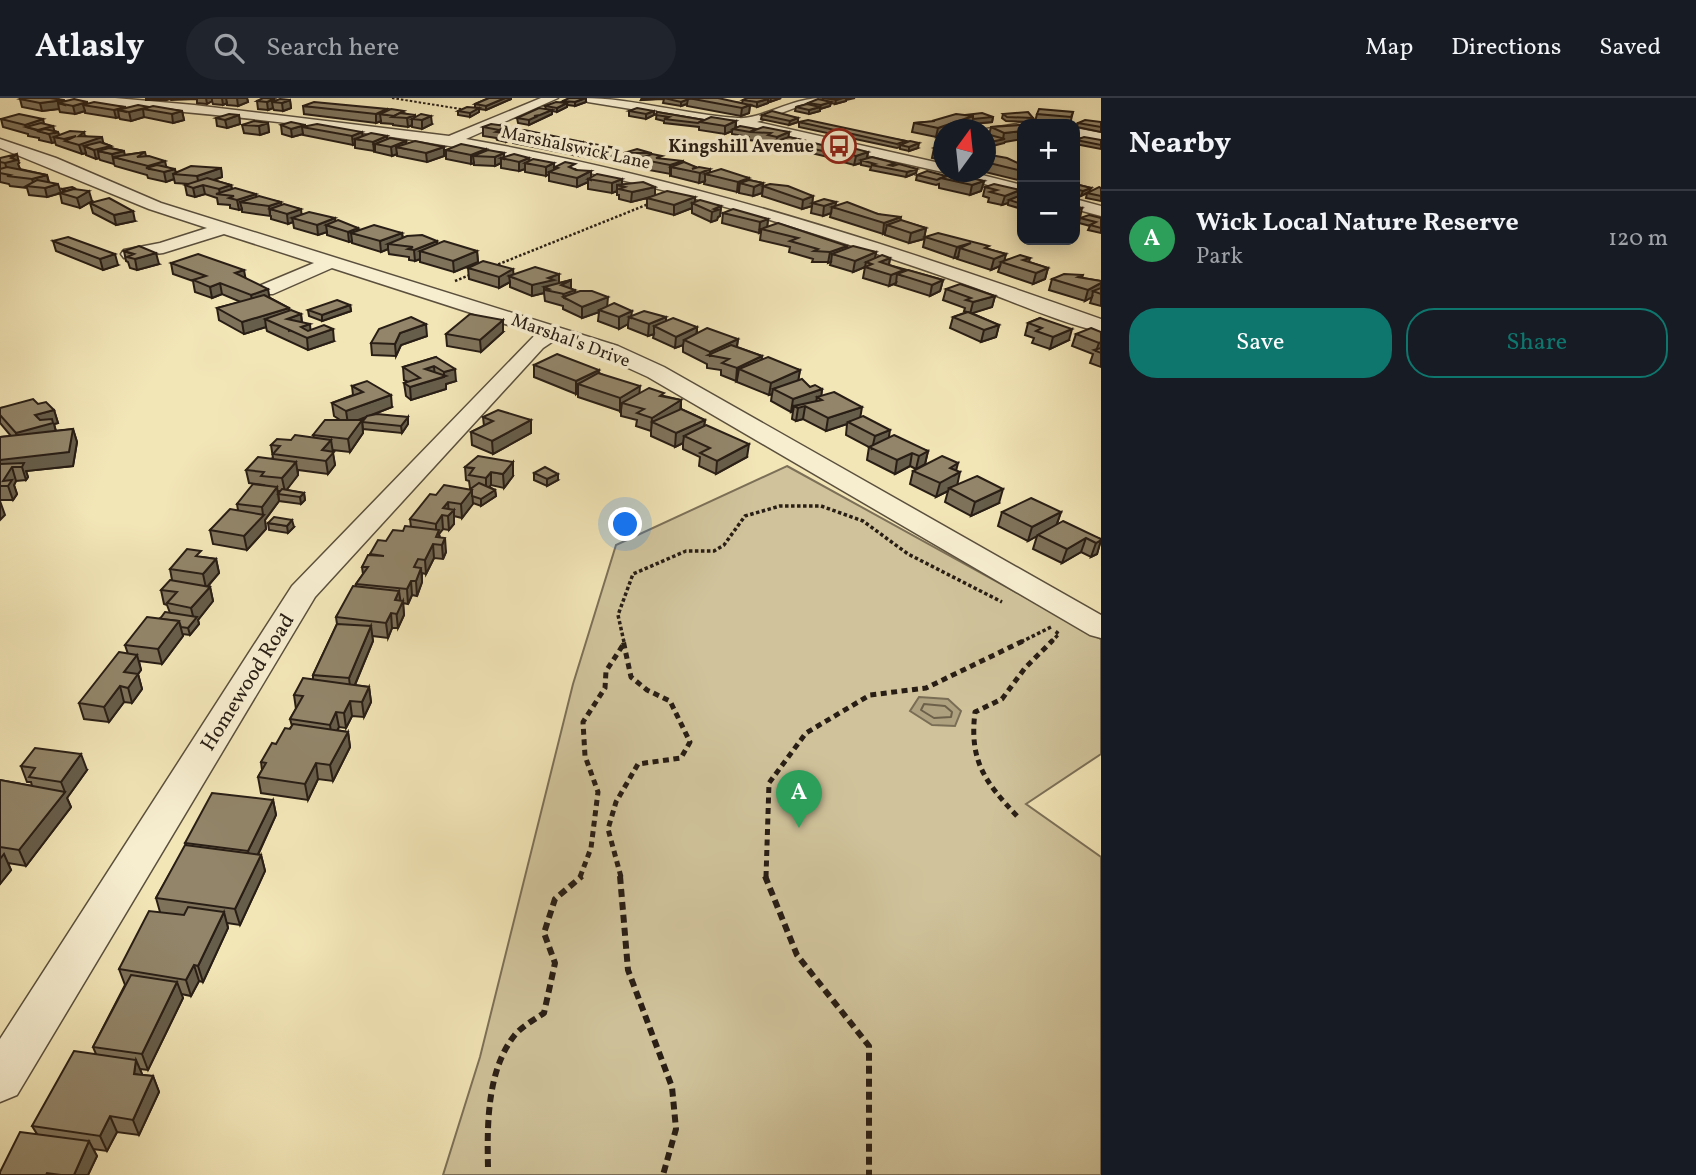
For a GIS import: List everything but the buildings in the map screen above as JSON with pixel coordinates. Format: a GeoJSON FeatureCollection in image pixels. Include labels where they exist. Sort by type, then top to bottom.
{"type":"FeatureCollection","features":[{"type":"Feature","properties":{"kind":"street","name":"Marshalswick Lane"},"geometry":{"type":"LineString","coordinates":[[65,98],[272,117],[449,141],[566,163],[682,191],[807,226],[1101,326]]}},
{"type":"Feature","properties":{"kind":"street"},"geometry":{"type":"LineString","coordinates":[[449,141],[552,98]]}},
{"type":"Feature","properties":{"kind":"street"},"geometry":{"type":"LineString","coordinates":[[588,98],[742,123],[933,166]]}},
{"type":"Feature","properties":{"kind":"street"},"geometry":{"type":"LineString","coordinates":[[742,123],[815,98]]}},
{"type":"Feature","properties":{"kind":"street"},"geometry":{"type":"LineString","coordinates":[[996,130],[1017,128]]}},
{"type":"Feature","properties":{"kind":"street"},"geometry":{"type":"LineString","coordinates":[[1080,133],[1101,137]]}},
{"type":"Feature","properties":{"kind":"street","name":"Marshal's Drive"},"geometry":{"type":"LineString","coordinates":[[0,143],[51,161],[151,214],[224,228],[610,351],[656,373],[1101,628]]}},
{"type":"Feature","properties":{"kind":"street"},"geometry":{"type":"LineString","coordinates":[[909,159],[932,151]]}},
{"type":"Feature","properties":{"kind":"street"},"geometry":{"type":"LineString","coordinates":[[992,182],[1017,189]]}},
{"type":"Feature","properties":{"kind":"street"},"geometry":{"type":"LineString","coordinates":[[1080,205],[1101,211]]}},
{"type":"Feature","properties":{"kind":"street"},"geometry":{"type":"LineString","coordinates":[[130,254],[163,248],[224,228]]}},
{"type":"Feature","properties":{"kind":"street"},"geometry":{"type":"LineString","coordinates":[[267,290],[331,262]]}},
{"type":"Feature","properties":{"kind":"street","name":"Homewood Road"},"geometry":{"type":"LineString","coordinates":[[0,1080],[303,592],[536,344],[554,331]]}},
{"type":"Feature","properties":{"kind":"path"},"geometry":{"type":"LineString","coordinates":[[393,98],[506,116]]}},
{"type":"Feature","properties":{"kind":"path"},"geometry":{"type":"LineString","coordinates":[[428,292],[682,191]]}},
{"type":"Feature","properties":{"kind":"path"},"geometry":{"type":"LineString","coordinates":[[663,1175],[676,1129],[672,1087],[628,971],[628,929],[622,883],[608,830],[615,802],[638,764],[681,758],[690,742],[670,701],[647,690],[631,677],[618,615],[633,574],[686,551],[714,551],[724,545],[745,516],[780,506],[821,506],[863,521],[908,554],[1003,602]]}},
{"type":"Feature","properties":{"kind":"path"},"geometry":{"type":"LineString","coordinates":[[1017,816],[986,784],[975,758],[971,737],[975,712],[1002,699],[1025,668],[1059,634],[1051,626],[1039,621]]}},
{"type":"Feature","properties":{"kind":"path"},"geometry":{"type":"LineString","coordinates":[[869,1175],[869,1046],[797,955],[765,876],[768,783],[806,733],[870,695],[926,688],[1051,626]]}},
{"type":"Feature","properties":{"kind":"path"},"geometry":{"type":"LineString","coordinates":[[488,1167],[486,1128],[498,1071],[513,1037],[544,1013],[555,963],[544,933],[555,899],[582,876],[591,848],[598,792],[585,756],[583,722],[605,688],[606,671],[623,644]]}},
{"type":"Feature","properties":{"kind":"shaded area"},"geometry":{"type":"Polygon","coordinates":[[[787,466],[1101,639],[1101,754],[1026,804],[1101,857],[1101,1175],[443,1175],[480,1057],[573,684],[616,545],[787,466]]]}},
{"type":"Feature","properties":{"kind":"water"},"geometry":{"type":"Polygon","coordinates":[[[919,697],[948,699],[961,711],[955,726],[932,725],[910,711],[919,697]]]}},
{"type":"Feature","properties":{"kind":"place","name":"Kingshill Avenue"},"geometry":{"type":"Point","coordinates":[839,146]}},
{"type":"Feature","properties":{"kind":"place","name":"Wick Local Nature Reserve"},"geometry":{"type":"Point","coordinates":[799,828]}}]}
